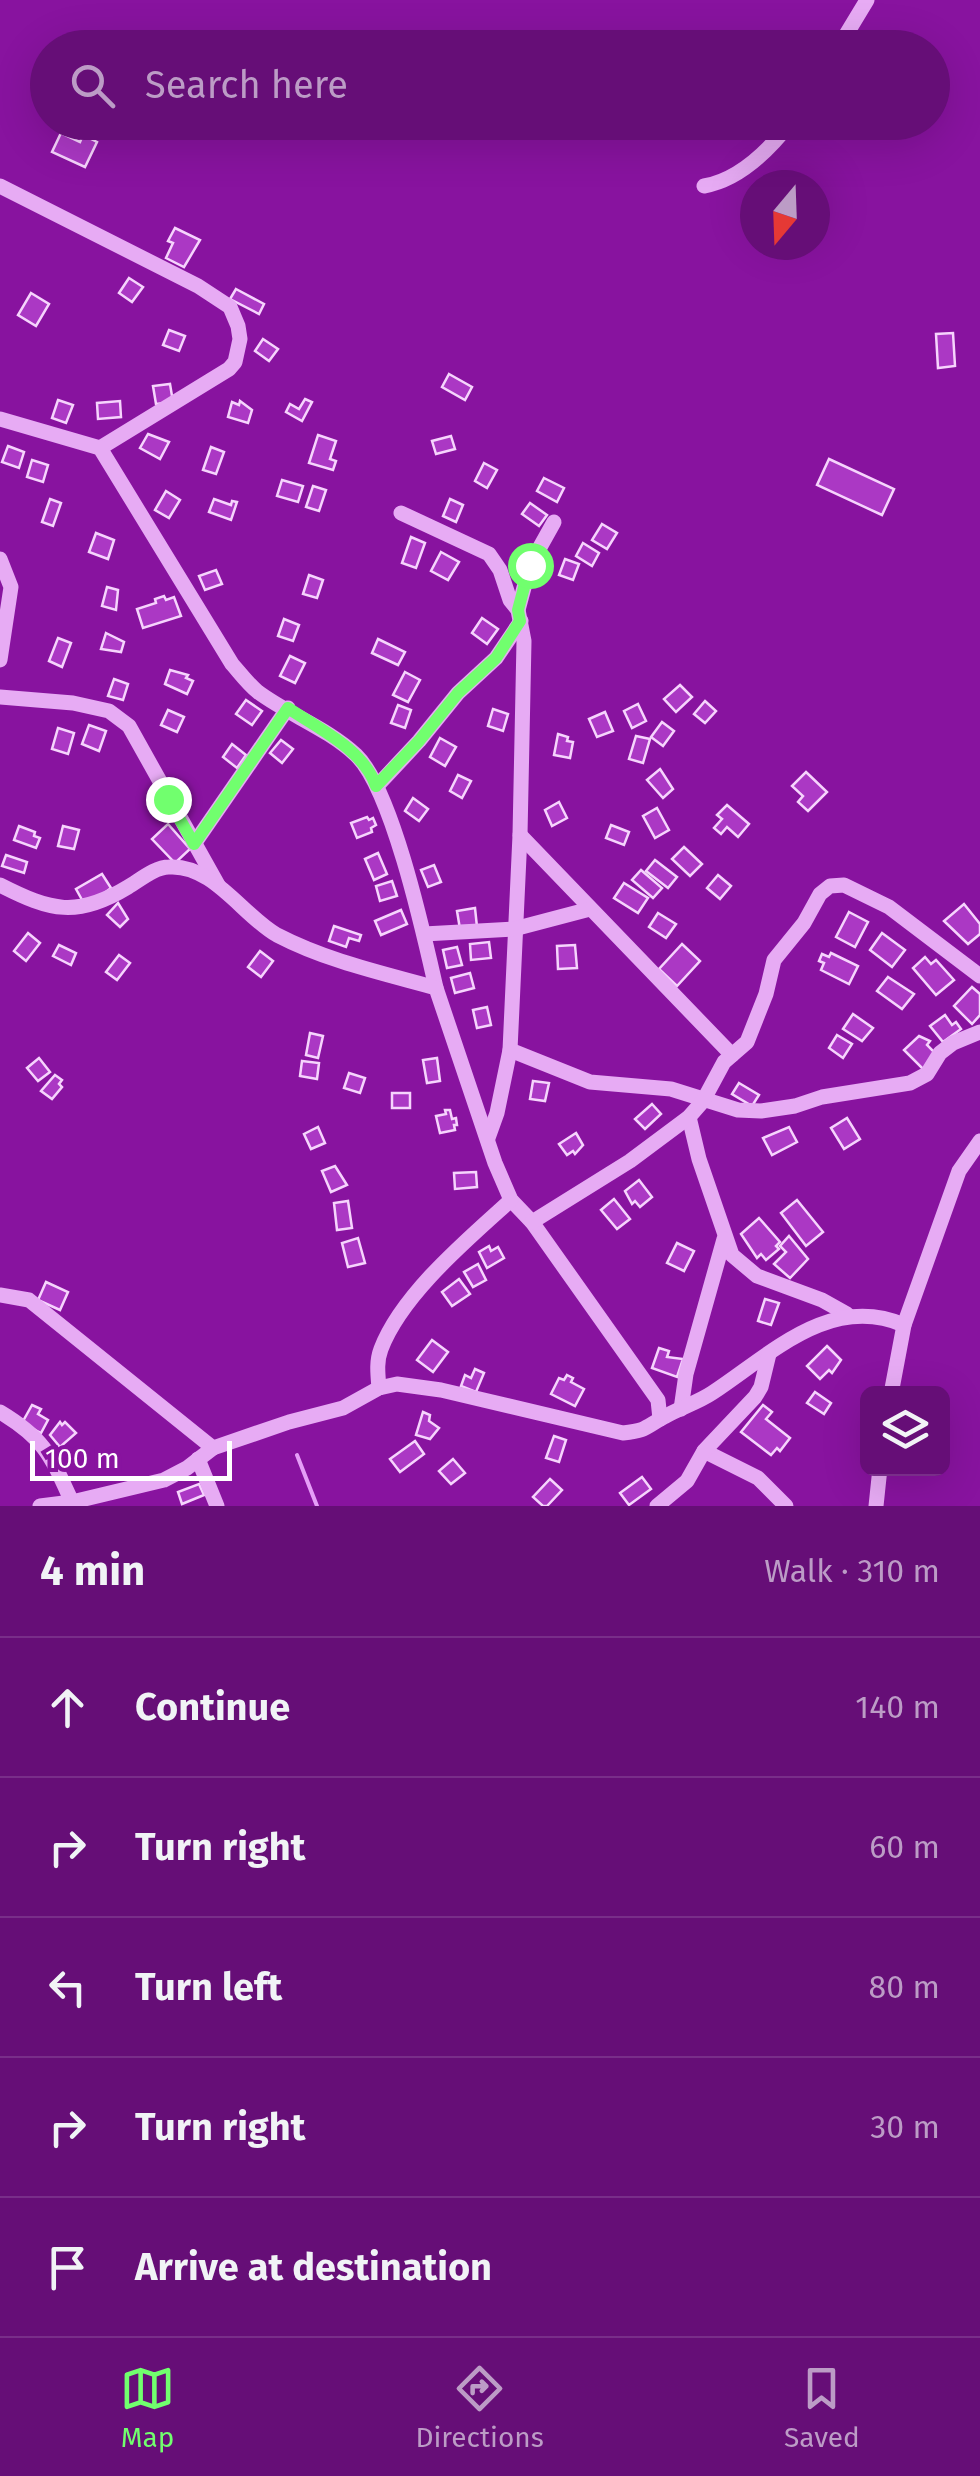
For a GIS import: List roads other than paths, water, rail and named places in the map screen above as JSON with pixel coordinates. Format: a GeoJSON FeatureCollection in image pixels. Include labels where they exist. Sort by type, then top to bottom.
{"type":"FeatureCollection","features":[{"type":"Feature","properties":{"kind":"street"},"geometry":{"type":"LineString","coordinates":[[849,30],[867,0]]}},
{"type":"Feature","properties":{"kind":"street"},"geometry":{"type":"LineString","coordinates":[[704,186],[728,178],[756,159],[774,140]]}},
{"type":"Feature","properties":{"kind":"street"},"geometry":{"type":"LineString","coordinates":[[0,186],[198,286],[230,308],[238,326],[238,352],[229,369],[100,448]]}},
{"type":"Feature","properties":{"kind":"street"},"geometry":{"type":"LineString","coordinates":[[0,419],[100,448],[232,664],[254,689],[356,755],[372,774],[424,934],[436,988],[511,1200],[532,1222],[658,1400],[660,1418]]}},
{"type":"Feature","properties":{"kind":"street"},"geometry":{"type":"LineString","coordinates":[[400,512],[489,554],[519,615],[524,642],[510,1050],[488,1138]]}},
{"type":"Feature","properties":{"kind":"street"},"geometry":{"type":"LineString","coordinates":[[376,786],[458,693],[496,658],[519,615],[530,565],[554,522]]}},
{"type":"Feature","properties":{"kind":"street"},"geometry":{"type":"LineString","coordinates":[[0,559],[11,587],[0,660]]}},
{"type":"Feature","properties":{"kind":"street"},"geometry":{"type":"LineString","coordinates":[[0,697],[73,703],[109,712],[129,726],[220,888]]}},
{"type":"Feature","properties":{"kind":"street"},"geometry":{"type":"LineString","coordinates":[[194,844],[288,708]]}},
{"type":"Feature","properties":{"kind":"street"},"geometry":{"type":"LineString","coordinates":[[520,834],[732,1055]]}},
{"type":"Feature","properties":{"kind":"street"},"geometry":{"type":"LineString","coordinates":[[0,885],[53,906],[84,909],[168,866],[193,871],[288,940],[330,958],[436,988]]}},
{"type":"Feature","properties":{"kind":"street"},"geometry":{"type":"LineString","coordinates":[[532,1222],[630,1161],[689,1117],[703,1101],[724,1062],[747,1042],[766,994],[774,960],[804,923],[820,894],[830,886],[844,885],[888,908],[980,976]]}},
{"type":"Feature","properties":{"kind":"street"},"geometry":{"type":"LineString","coordinates":[[424,934],[514,930],[590,909]]}},
{"type":"Feature","properties":{"kind":"street"},"geometry":{"type":"LineString","coordinates":[[510,1050],[590,1082],[671,1089],[738,1110],[761,1111],[910,1083],[928,1074],[940,1053],[953,1042],[980,1032]]}},
{"type":"Feature","properties":{"kind":"street"},"geometry":{"type":"LineString","coordinates":[[689,1117],[732,1255],[757,1276],[822,1300],[847,1314]]}},
{"type":"Feature","properties":{"kind":"street"},"geometry":{"type":"LineString","coordinates":[[893,1386],[904,1325],[959,1172],[980,1141]]}},
{"type":"Feature","properties":{"kind":"street"},"geometry":{"type":"LineString","coordinates":[[379,1388],[377,1366],[382,1347],[417,1291],[511,1200]]}},
{"type":"Feature","properties":{"kind":"street"},"geometry":{"type":"LineString","coordinates":[[681,1409],[686,1374],[724,1238]]}},
{"type":"Feature","properties":{"kind":"street"},"geometry":{"type":"LineString","coordinates":[[0,1295],[29,1300],[213,1448]]}},
{"type":"Feature","properties":{"kind":"street"},"geometry":{"type":"LineString","coordinates":[[40,1506],[109,1500],[164,1480],[213,1448],[343,1408],[379,1388],[397,1384],[441,1390],[623,1434],[648,1430],[660,1418],[707,1396],[830,1318],[867,1314],[904,1325]]}},
{"type":"Feature","properties":{"kind":"street"},"geometry":{"type":"LineString","coordinates":[[657,1506],[687,1481],[704,1451],[754,1397],[761,1387],[769,1354]]}},
{"type":"Feature","properties":{"kind":"street"},"geometry":{"type":"LineString","coordinates":[[0,1412],[36,1436],[49,1453],[72,1502]]}},
{"type":"Feature","properties":{"kind":"street"},"geometry":{"type":"LineString","coordinates":[[704,1451],[758,1478],[786,1506]]}},
{"type":"Feature","properties":{"kind":"street"},"geometry":{"type":"LineString","coordinates":[[198,1459],[217,1506]]}},
{"type":"Feature","properties":{"kind":"street"},"geometry":{"type":"LineString","coordinates":[[876,1506],[879,1476]]}},
{"type":"Feature","properties":{"kind":"waterway"},"geometry":{"type":"LineString","coordinates":[[297,1455],[317,1506]]}}]}
